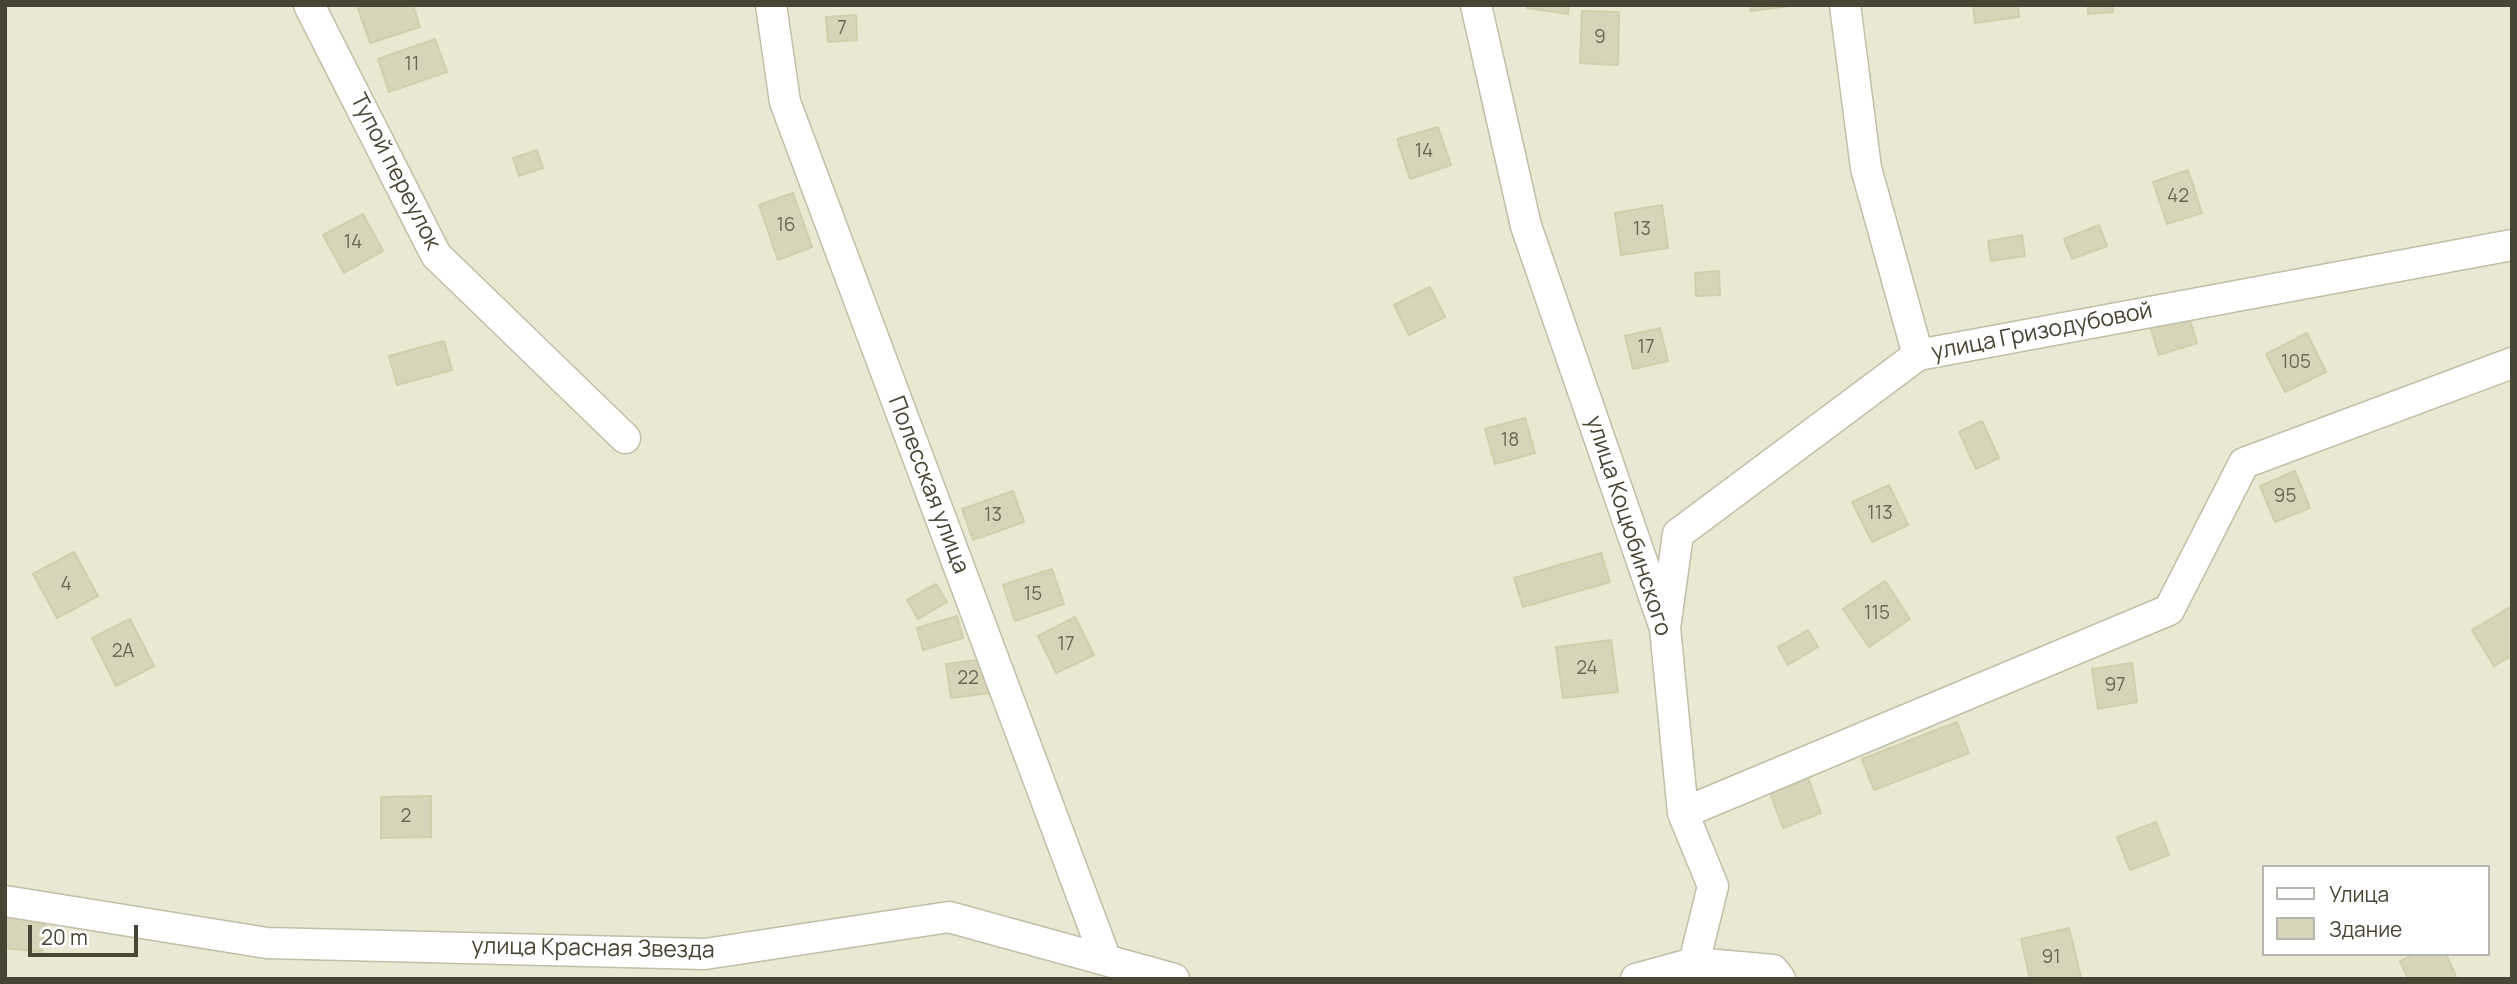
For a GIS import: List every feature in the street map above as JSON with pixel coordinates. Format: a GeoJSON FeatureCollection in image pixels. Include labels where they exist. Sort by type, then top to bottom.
{"type":"FeatureCollection","features":[{"type":"Feature","properties":{"kind":"street","name":"Тупой переулок"},"geometry":{"type":"LineString","coordinates":[[309,5],[436,255],[625,438]]}},
{"type":"Feature","properties":{"kind":"street","name":"Полесская улица"},"geometry":{"type":"LineString","coordinates":[[771,5],[785,102],[1106,960]]}},
{"type":"Feature","properties":{"kind":"street","name":"улица Коцюбинского"},"geometry":{"type":"LineString","coordinates":[[1476,5],[1526,226],[1665,628],[1684,813],[1713,886],[1694,963]]}},
{"type":"Feature","properties":{"kind":"street"},"geometry":{"type":"LineString","coordinates":[[1845,5],[1866,168],[1918,355]]}},
{"type":"Feature","properties":{"kind":"street","name":"улица Гризодубовой"},"geometry":{"type":"LineString","coordinates":[[1665,628],[1678,534],[1918,355],[2512,245]]}},
{"type":"Feature","properties":{"kind":"street"},"geometry":{"type":"LineString","coordinates":[[1684,813],[2169,610],[2244,463],[2512,363]]}},
{"type":"Feature","properties":{"kind":"street","name":"улица Красная Звезда"},"geometry":{"type":"LineString","coordinates":[[5,901],[267,943],[705,954],[948,917],[1174,979]]}},
{"type":"Feature","properties":{"kind":"street"},"geometry":{"type":"LineString","coordinates":[[1636,979],[1694,963],[1773,970],[1780,979]]}},
{"type":"Feature","properties":{"kind":"shaded area"},"geometry":{"type":"Polygon","coordinates":[[[5,5],[2512,5],[2512,979],[5,979],[5,5]]]}},
{"type":"Feature","properties":{"kind":"building"},"geometry":{"type":"Polygon","coordinates":[[[357,5],[413,5],[420,27],[370,43],[357,5]]]}},
{"type":"Feature","properties":{"kind":"building"},"geometry":{"type":"Polygon","coordinates":[[[1527,5],[1569,5],[1568,14],[1527,8],[1527,5]]]}},
{"type":"Feature","properties":{"kind":"building"},"geometry":{"type":"Polygon","coordinates":[[[1750,5],[1790,5],[1790,6],[1751,11],[1750,5]]]}},
{"type":"Feature","properties":{"kind":"building"},"geometry":{"type":"Polygon","coordinates":[[[1973,5],[2018,5],[2019,17],[1975,23],[1973,5]]]}},
{"type":"Feature","properties":{"kind":"building"},"geometry":{"type":"Polygon","coordinates":[[[2088,5],[2112,5],[2113,12],[2088,14],[2088,5]]]}},
{"type":"Feature","properties":{"kind":"building"},"geometry":{"type":"Polygon","coordinates":[[[1582,11],[1619,12],[1618,65],[1580,63],[1582,11]]]}},
{"type":"Feature","properties":{"kind":"building"},"geometry":{"type":"Polygon","coordinates":[[[856,15],[857,40],[828,42],[826,17],[856,15]]]}},
{"type":"Feature","properties":{"kind":"building"},"geometry":{"type":"Polygon","coordinates":[[[435,39],[447,72],[389,92],[378,59],[435,39]]]}},
{"type":"Feature","properties":{"kind":"building"},"geometry":{"type":"Polygon","coordinates":[[[1438,127],[1451,165],[1410,179],[1397,139],[1438,127]]]}},
{"type":"Feature","properties":{"kind":"building"},"geometry":{"type":"Polygon","coordinates":[[[537,150],[543,168],[519,176],[513,158],[537,150]]]}},
{"type":"Feature","properties":{"kind":"building"},"geometry":{"type":"Polygon","coordinates":[[[2188,170],[2202,213],[2167,224],[2153,182],[2188,170]]]}},
{"type":"Feature","properties":{"kind":"building"},"geometry":{"type":"Polygon","coordinates":[[[793,193],[812,247],[778,260],[759,205],[793,193]]]}},
{"type":"Feature","properties":{"kind":"building"},"geometry":{"type":"Polygon","coordinates":[[[1662,205],[1668,248],[1621,255],[1615,213],[1662,205]]]}},
{"type":"Feature","properties":{"kind":"building"},"geometry":{"type":"Polygon","coordinates":[[[363,214],[383,251],[344,273],[323,235],[363,214]]]}},
{"type":"Feature","properties":{"kind":"building"},"geometry":{"type":"Polygon","coordinates":[[[2099,225],[2107,246],[2072,259],[2064,239],[2099,225]]]}},
{"type":"Feature","properties":{"kind":"building"},"geometry":{"type":"Polygon","coordinates":[[[2022,235],[2025,256],[1991,261],[1988,241],[2022,235]]]}},
{"type":"Feature","properties":{"kind":"building"},"geometry":{"type":"Polygon","coordinates":[[[1719,271],[1720,295],[1696,296],[1695,273],[1719,271]]]}},
{"type":"Feature","properties":{"kind":"building"},"geometry":{"type":"Polygon","coordinates":[[[1430,287],[1445,317],[1409,335],[1394,305],[1430,287]]]}},
{"type":"Feature","properties":{"kind":"building"},"geometry":{"type":"Polygon","coordinates":[[[2187,311],[2197,343],[2159,355],[2149,323],[2187,311]]]}},
{"type":"Feature","properties":{"kind":"building"},"geometry":{"type":"Polygon","coordinates":[[[1660,328],[1668,361],[1633,369],[1625,336],[1660,328]]]}},
{"type":"Feature","properties":{"kind":"building"},"geometry":{"type":"Polygon","coordinates":[[[2307,333],[2326,372],[2285,392],[2266,354],[2307,333]]]}},
{"type":"Feature","properties":{"kind":"building"},"geometry":{"type":"Polygon","coordinates":[[[444,341],[452,370],[397,385],[389,356],[444,341]]]}},
{"type":"Feature","properties":{"kind":"building"},"geometry":{"type":"Polygon","coordinates":[[[1525,418],[1535,453],[1495,464],[1485,429],[1525,418]]]}},
{"type":"Feature","properties":{"kind":"building"},"geometry":{"type":"Polygon","coordinates":[[[1982,421],[1999,458],[1976,469],[1959,432],[1982,421]]]}},
{"type":"Feature","properties":{"kind":"building"},"geometry":{"type":"Polygon","coordinates":[[[2295,471],[2310,508],[2275,522],[2260,486],[2295,471]]]}},
{"type":"Feature","properties":{"kind":"building"},"geometry":{"type":"Polygon","coordinates":[[[1889,485],[1908,525],[1872,542],[1852,502],[1889,485]]]}},
{"type":"Feature","properties":{"kind":"building"},"geometry":{"type":"Polygon","coordinates":[[[1013,491],[1024,522],[973,540],[962,509],[1013,491]]]}},
{"type":"Feature","properties":{"kind":"building"},"geometry":{"type":"Polygon","coordinates":[[[74,552],[98,596],[57,618],[33,574],[74,552]]]}},
{"type":"Feature","properties":{"kind":"building"},"geometry":{"type":"Polygon","coordinates":[[[1601,553],[1610,582],[1523,607],[1514,578],[1601,553]]]}},
{"type":"Feature","properties":{"kind":"building"},"geometry":{"type":"Polygon","coordinates":[[[1052,569],[1064,604],[1015,621],[1003,585],[1052,569]]]}},
{"type":"Feature","properties":{"kind":"building"},"geometry":{"type":"Polygon","coordinates":[[[1885,581],[1910,619],[1869,647],[1843,609],[1885,581]]]}},
{"type":"Feature","properties":{"kind":"building"},"geometry":{"type":"Polygon","coordinates":[[[936,584],[947,602],[918,619],[907,600],[936,584]]]}},
{"type":"Feature","properties":{"kind":"building"},"geometry":{"type":"Polygon","coordinates":[[[2512,606],[2512,656],[2494,666],[2472,630],[2512,606]]]}},
{"type":"Feature","properties":{"kind":"building"},"geometry":{"type":"Polygon","coordinates":[[[957,616],[963,638],[923,650],[917,628],[957,616]]]}},
{"type":"Feature","properties":{"kind":"building"},"geometry":{"type":"Polygon","coordinates":[[[1075,617],[1094,655],[1056,673],[1038,636],[1075,617]]]}},
{"type":"Feature","properties":{"kind":"building"},"geometry":{"type":"Polygon","coordinates":[[[130,619],[154,666],[116,686],[92,638],[130,619]]]}},
{"type":"Feature","properties":{"kind":"building"},"geometry":{"type":"Polygon","coordinates":[[[1808,630],[1818,647],[1788,665],[1778,647],[1808,630]]]}},
{"type":"Feature","properties":{"kind":"building"},"geometry":{"type":"Polygon","coordinates":[[[1611,640],[1618,692],[1563,698],[1556,647],[1611,640]]]}},
{"type":"Feature","properties":{"kind":"building"},"geometry":{"type":"Polygon","coordinates":[[[985,659],[990,693],[951,698],[946,664],[985,659]]]}},
{"type":"Feature","properties":{"kind":"building"},"geometry":{"type":"Polygon","coordinates":[[[2132,663],[2137,702],[2098,709],[2092,669],[2132,663]]]}},
{"type":"Feature","properties":{"kind":"building"},"geometry":{"type":"Polygon","coordinates":[[[1957,722],[1969,753],[1874,790],[1862,759],[1957,722]]]}},
{"type":"Feature","properties":{"kind":"building"},"geometry":{"type":"Polygon","coordinates":[[[1808,778],[1821,813],[1783,828],[1770,793],[1808,778]]]}},
{"type":"Feature","properties":{"kind":"building"},"geometry":{"type":"Polygon","coordinates":[[[431,796],[431,837],[381,838],[381,797],[431,796]]]}},
{"type":"Feature","properties":{"kind":"building"},"geometry":{"type":"Polygon","coordinates":[[[2156,822],[2169,855],[2130,870],[2117,837],[2156,822]]]}},
{"type":"Feature","properties":{"kind":"building"},"geometry":{"type":"Polygon","coordinates":[[[5,911],[47,916],[42,952],[5,948],[5,911]]]}},
{"type":"Feature","properties":{"kind":"building"},"geometry":{"type":"Polygon","coordinates":[[[2069,928],[2081,977],[2030,979],[2021,939],[2069,928]]]}},
{"type":"Feature","properties":{"kind":"building"},"geometry":{"type":"Polygon","coordinates":[[[2411,956],[2447,956],[2457,979],[2408,979],[2400,961],[2411,956]]]}}]}
